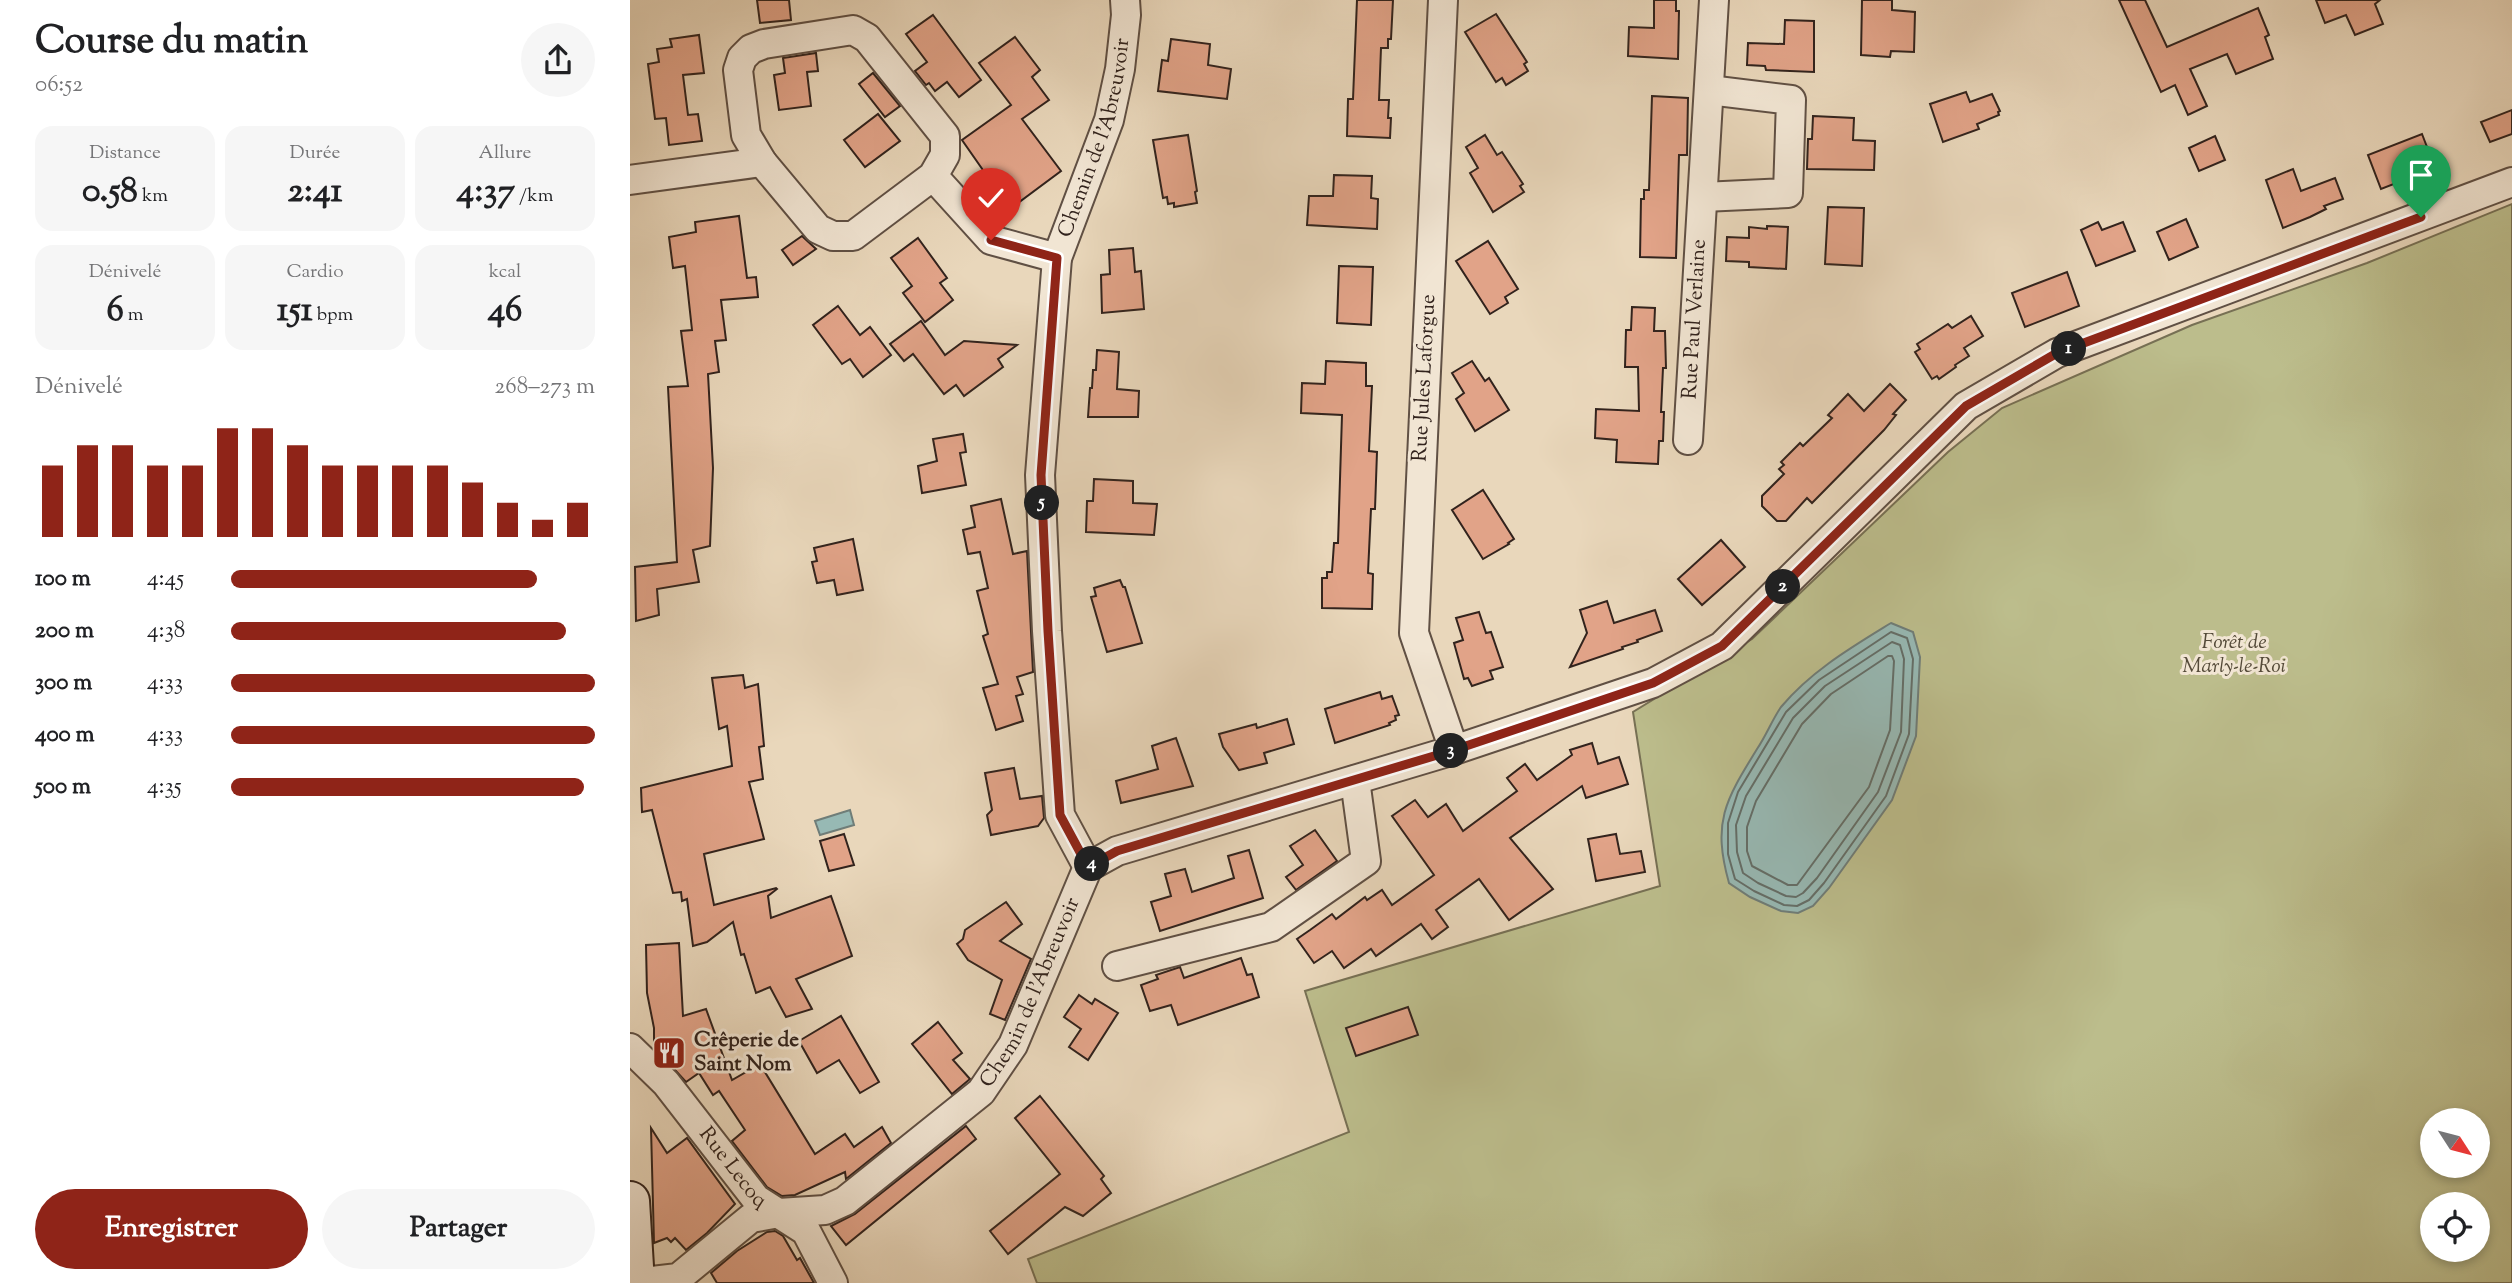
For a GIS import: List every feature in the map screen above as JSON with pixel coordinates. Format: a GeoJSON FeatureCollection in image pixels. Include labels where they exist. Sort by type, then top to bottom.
{"type":"FeatureCollection","features":[{"type":"Feature","properties":{"kind":"street","name":"Chemin de l'Abreuvoir"},"geometry":{"type":"LineString","coordinates":[[635,1283],[678,1278],[751,1218],[825,1210],[845,1200],[981,1092],[1018,1034],[1088,867],[1060,815],[1041,475],[1057,258],[1109,120],[1121,69],[1125,0]]}},
{"type":"Feature","properties":{"kind":"street","name":"Rue Jules Laforgue"},"geometry":{"type":"LineString","coordinates":[[1443,0],[1413,633],[1454,750]]}},
{"type":"Feature","properties":{"kind":"street","name":"Rue Paul Verlaine"},"geometry":{"type":"LineString","coordinates":[[1688,440],[1714,0]]}},
{"type":"Feature","properties":{"kind":"street"},"geometry":{"type":"LineString","coordinates":[[853,30],[867,38],[945,136],[945,155],[933,176],[853,236],[833,236],[818,229],[762,162],[746,135],[738,70],[742,58],[751,49],[764,44],[853,30]]}},
{"type":"Feature","properties":{"kind":"street"},"geometry":{"type":"LineString","coordinates":[[1703,197],[1788,192],[1791,100],[1709,90]]}},
{"type":"Feature","properties":{"kind":"street"},"geometry":{"type":"LineString","coordinates":[[630,180],[762,162]]}},
{"type":"Feature","properties":{"kind":"street"},"geometry":{"type":"LineString","coordinates":[[933,176],[991,240],[1057,258]]}},
{"type":"Feature","properties":{"kind":"street"},"geometry":{"type":"LineString","coordinates":[[1088,867],[1117,851],[1454,750],[1653,683],[1722,646],[1966,406],[2057,353],[2512,182]]}},
{"type":"Feature","properties":{"kind":"street"},"geometry":{"type":"LineString","coordinates":[[1116,966],[1271,928],[1366,861],[1355,780]]}},
{"type":"Feature","properties":{"kind":"street","name":"Rue Lecoq"},"geometry":{"type":"LineString","coordinates":[[630,1048],[666,1083],[756,1199],[806,1231],[833,1283]]}},
{"type":"Feature","properties":{"kind":"street"},"geometry":{"type":"LineString","coordinates":[[630,1201],[635,1283]]}},
{"type":"Feature","properties":{"kind":"green space","name":"Forêt de Marly-le-Roi"},"geometry":{"type":"Polygon","coordinates":[[[2512,204],[2512,1283],[1037,1283],[1028,1259],[1349,1132],[1305,991],[1660,886],[1633,712],[1752,639],[1948,452],[2002,408],[2192,325],[2367,263],[2512,204]]]}},
{"type":"Feature","properties":{"kind":"water"},"geometry":{"type":"Polygon","coordinates":[[[1891,623],[1913,632],[1920,657],[1916,736],[1892,800],[1813,906],[1798,913],[1781,911],[1750,897],[1729,883],[1724,862],[1722,828],[1730,798],[1781,707],[1805,682],[1833,660],[1891,623]]]}},
{"type":"Feature","properties":{"kind":"water"},"geometry":{"type":"Polygon","coordinates":[[[850,810],[854,825],[820,835],[815,821],[850,810]]]}},
{"type":"Feature","properties":{"kind":"building"},"geometry":{"type":"Polygon","coordinates":[[[757,0],[789,0],[791,20],[760,23],[757,0]]]}},
{"type":"Feature","properties":{"kind":"building"},"geometry":{"type":"Polygon","coordinates":[[[1357,0],[1393,0],[1391,39],[1388,39],[1388,48],[1381,48],[1379,100],[1389,100],[1390,138],[1347,136],[1348,99],[1353,99],[1357,0]]]}},
{"type":"Feature","properties":{"kind":"building"},"geometry":{"type":"Polygon","coordinates":[[[1654,0],[1676,0],[1676,11],[1679,11],[1678,59],[1628,56],[1629,27],[1654,28],[1654,0]]]}},
{"type":"Feature","properties":{"kind":"building"},"geometry":{"type":"Polygon","coordinates":[[[1862,0],[1892,0],[1892,10],[1915,12],[1914,52],[1891,51],[1890,57],[1861,55],[1862,0]]]}},
{"type":"Feature","properties":{"kind":"building"},"geometry":{"type":"Polygon","coordinates":[[[2119,0],[2145,0],[2167,47],[2258,8],[2269,35],[2265,37],[2273,59],[2236,74],[2227,54],[2190,69],[2207,106],[2188,115],[2175,85],[2161,92],[2119,0]]]}},
{"type":"Feature","properties":{"kind":"building"},"geometry":{"type":"Polygon","coordinates":[[[2316,0],[2380,0],[2375,4],[2383,24],[2355,35],[2346,15],[2325,23],[2316,0]]]}},
{"type":"Feature","properties":{"kind":"building"},"geometry":{"type":"Polygon","coordinates":[[[1496,14],[1527,62],[1524,64],[1528,71],[1506,85],[1502,78],[1496,82],[1465,32],[1496,14]]]}},
{"type":"Feature","properties":{"kind":"building"},"geometry":{"type":"Polygon","coordinates":[[[933,15],[981,80],[959,97],[947,82],[935,91],[929,83],[926,85],[915,71],[927,62],[906,34],[933,15]]]}},
{"type":"Feature","properties":{"kind":"building"},"geometry":{"type":"Polygon","coordinates":[[[1785,20],[1814,21],[1814,72],[1766,70],[1765,66],[1747,65],[1748,43],[1784,44],[1785,20]]]}},
{"type":"Feature","properties":{"kind":"building"},"geometry":{"type":"Polygon","coordinates":[[[699,35],[704,73],[683,75],[688,115],[698,114],[702,141],[669,145],[666,118],[655,119],[648,64],[659,62],[657,49],[672,47],[670,39],[699,35]]]}},
{"type":"Feature","properties":{"kind":"building"},"geometry":{"type":"Polygon","coordinates":[[[1015,37],[1040,70],[1032,77],[1049,100],[1022,119],[1061,171],[995,220],[977,200],[986,193],[977,179],[985,173],[962,140],[1011,105],[979,63],[1015,37]]]}},
{"type":"Feature","properties":{"kind":"building"},"geometry":{"type":"Polygon","coordinates":[[[1171,39],[1210,44],[1208,65],[1231,69],[1227,99],[1158,91],[1162,60],[1168,61],[1171,39]]]}},
{"type":"Feature","properties":{"kind":"building"},"geometry":{"type":"Polygon","coordinates":[[[816,53],[818,71],[807,72],[811,106],[779,110],[774,75],[785,73],[783,58],[816,53]]]}},
{"type":"Feature","properties":{"kind":"building"},"geometry":{"type":"Polygon","coordinates":[[[873,73],[900,106],[885,117],[859,84],[873,73]]]}},
{"type":"Feature","properties":{"kind":"building"},"geometry":{"type":"Polygon","coordinates":[[[1966,92],[1970,102],[1992,94],[2000,111],[1999,115],[1977,124],[1979,129],[1943,142],[1930,104],[1966,92]]]}},
{"type":"Feature","properties":{"kind":"building"},"geometry":{"type":"Polygon","coordinates":[[[1652,96],[1688,98],[1687,155],[1679,155],[1676,258],[1640,257],[1641,199],[1644,199],[1644,190],[1649,190],[1652,96]]]}},
{"type":"Feature","properties":{"kind":"building"},"geometry":{"type":"Polygon","coordinates":[[[2512,110],[2512,134],[2490,142],[2481,122],[2512,110]]]}},
{"type":"Feature","properties":{"kind":"building"},"geometry":{"type":"Polygon","coordinates":[[[878,114],[900,141],[865,167],[844,140],[878,114]]]}},
{"type":"Feature","properties":{"kind":"building"},"geometry":{"type":"Polygon","coordinates":[[[1813,116],[1854,118],[1853,140],[1875,141],[1874,170],[1807,169],[1808,139],[1812,139],[1813,116]]]}},
{"type":"Feature","properties":{"kind":"building"},"geometry":{"type":"Polygon","coordinates":[[[2422,134],[2435,168],[2381,189],[2368,155],[2422,134]]]}},
{"type":"Feature","properties":{"kind":"building"},"geometry":{"type":"Polygon","coordinates":[[[1188,135],[1197,203],[1174,207],[1174,203],[1168,204],[1167,197],[1163,198],[1153,140],[1188,135]]]}},
{"type":"Feature","properties":{"kind":"building"},"geometry":{"type":"Polygon","coordinates":[[[1485,135],[1497,155],[1502,152],[1523,184],[1520,186],[1524,192],[1493,212],[1470,173],[1478,168],[1466,147],[1485,135]]]}},
{"type":"Feature","properties":{"kind":"building"},"geometry":{"type":"Polygon","coordinates":[[[2215,136],[2225,160],[2199,171],[2189,148],[2215,136]]]}},
{"type":"Feature","properties":{"kind":"building"},"geometry":{"type":"Polygon","coordinates":[[[2293,169],[2301,191],[2335,178],[2343,199],[2283,228],[2266,180],[2293,169]]]}},
{"type":"Feature","properties":{"kind":"building"},"geometry":{"type":"Polygon","coordinates":[[[1334,175],[1372,176],[1371,198],[1378,199],[1377,229],[1307,225],[1309,196],[1333,196],[1334,175]]]}},
{"type":"Feature","properties":{"kind":"building"},"geometry":{"type":"Polygon","coordinates":[[[1828,207],[1864,208],[1862,266],[1825,264],[1828,207]]]}},
{"type":"Feature","properties":{"kind":"building"},"geometry":{"type":"Polygon","coordinates":[[[739,216],[747,278],[756,277],[758,297],[721,300],[726,340],[715,341],[719,372],[708,374],[713,468],[710,546],[693,550],[699,582],[657,589],[659,615],[636,621],[635,567],[677,562],[668,387],[688,386],[681,331],[692,330],[685,266],[673,268],[669,237],[696,232],[695,222],[739,216]]]}},
{"type":"Feature","properties":{"kind":"building"},"geometry":{"type":"Polygon","coordinates":[[[2186,219],[2198,247],[2169,260],[2157,232],[2186,219]]]}},
{"type":"Feature","properties":{"kind":"building"},"geometry":{"type":"Polygon","coordinates":[[[2098,222],[2102,230],[2123,222],[2135,251],[2096,266],[2081,230],[2098,222]]]}},
{"type":"Feature","properties":{"kind":"building"},"geometry":{"type":"Polygon","coordinates":[[[1767,226],[1788,227],[1786,269],[1749,267],[1749,262],[1726,261],[1727,237],[1749,238],[1749,227],[1767,229],[1767,226]]]}},
{"type":"Feature","properties":{"kind":"building"},"geometry":{"type":"Polygon","coordinates":[[[802,236],[816,249],[793,265],[782,250],[802,236]]]}},
{"type":"Feature","properties":{"kind":"building"},"geometry":{"type":"Polygon","coordinates":[[[918,238],[947,278],[940,283],[953,300],[925,322],[903,293],[912,286],[891,258],[918,238]]]}},
{"type":"Feature","properties":{"kind":"building"},"geometry":{"type":"Polygon","coordinates":[[[1488,241],[1518,289],[1505,297],[1508,303],[1490,314],[1456,261],[1488,241]]]}},
{"type":"Feature","properties":{"kind":"building"},"geometry":{"type":"Polygon","coordinates":[[[1133,248],[1135,272],[1141,271],[1144,309],[1102,313],[1101,275],[1110,274],[1109,250],[1133,248]]]}},
{"type":"Feature","properties":{"kind":"building"},"geometry":{"type":"Polygon","coordinates":[[[1339,266],[1373,267],[1371,325],[1337,323],[1339,266]]]}},
{"type":"Feature","properties":{"kind":"building"},"geometry":{"type":"Polygon","coordinates":[[[2067,272],[2079,306],[2025,327],[2012,293],[2067,272]]]}},
{"type":"Feature","properties":{"kind":"building"},"geometry":{"type":"Polygon","coordinates":[[[838,306],[860,335],[870,327],[891,355],[863,377],[850,359],[842,364],[813,325],[838,306]]]}},
{"type":"Feature","properties":{"kind":"building"},"geometry":{"type":"Polygon","coordinates":[[[1632,307],[1655,308],[1654,331],[1665,331],[1666,368],[1663,368],[1661,412],[1664,412],[1663,441],[1659,441],[1658,464],[1616,462],[1617,440],[1595,438],[1596,409],[1639,411],[1638,367],[1625,367],[1626,330],[1631,330],[1632,307]]]}},
{"type":"Feature","properties":{"kind":"building"},"geometry":{"type":"Polygon","coordinates":[[[1971,316],[1983,336],[1964,348],[1969,356],[1955,365],[1956,367],[1939,379],[1937,376],[1932,379],[1915,352],[1920,349],[1917,344],[1948,324],[1952,328],[1971,316]]]}},
{"type":"Feature","properties":{"kind":"building"},"geometry":{"type":"Polygon","coordinates":[[[921,321],[945,355],[964,341],[1017,345],[998,359],[1003,367],[964,396],[956,385],[944,394],[913,354],[904,361],[890,344],[921,321]]]}},
{"type":"Feature","properties":{"kind":"building"},"geometry":{"type":"Polygon","coordinates":[[[1097,350],[1119,352],[1117,389],[1139,391],[1138,417],[1088,417],[1097,350]]]}},
{"type":"Feature","properties":{"kind":"building"},"geometry":{"type":"Polygon","coordinates":[[[1326,361],[1366,363],[1366,386],[1372,386],[1369,451],[1377,452],[1375,509],[1371,509],[1368,573],[1373,574],[1372,609],[1322,608],[1322,578],[1327,578],[1327,572],[1332,572],[1334,543],[1338,543],[1342,415],[1301,413],[1302,383],[1325,384],[1326,361]]]}},
{"type":"Feature","properties":{"kind":"building"},"geometry":{"type":"Polygon","coordinates":[[[1472,361],[1485,381],[1489,378],[1509,410],[1475,431],[1456,399],[1464,393],[1452,373],[1472,361]]]}},
{"type":"Feature","properties":{"kind":"building"},"geometry":{"type":"Polygon","coordinates":[[[1890,384],[1906,400],[1893,414],[1896,415],[1884,430],[1812,503],[1807,498],[1786,521],[1777,521],[1762,506],[1762,496],[1784,474],[1779,469],[1784,465],[1781,462],[1800,443],[1803,446],[1832,418],[1828,415],[1848,394],[1864,411],[1890,384]]]}},
{"type":"Feature","properties":{"kind":"building"},"geometry":{"type":"Polygon","coordinates":[[[963,434],[966,452],[960,453],[966,485],[922,493],[918,466],[937,461],[933,439],[963,434]]]}},
{"type":"Feature","properties":{"kind":"building"},"geometry":{"type":"Polygon","coordinates":[[[1094,479],[1133,481],[1133,503],[1157,504],[1154,535],[1086,532],[1087,501],[1093,501],[1094,479]]]}},
{"type":"Feature","properties":{"kind":"building"},"geometry":{"type":"Polygon","coordinates":[[[1483,490],[1514,539],[1483,559],[1452,510],[1483,490]]]}},
{"type":"Feature","properties":{"kind":"building"},"geometry":{"type":"Polygon","coordinates":[[[1001,499],[1013,554],[1027,551],[1033,672],[1017,677],[1023,694],[1016,696],[1023,721],[996,730],[983,688],[998,684],[983,636],[988,634],[977,591],[988,588],[980,552],[968,554],[963,530],[975,527],[971,506],[1001,499]]]}},
{"type":"Feature","properties":{"kind":"building"},"geometry":{"type":"Polygon","coordinates":[[[853,539],[863,590],[837,595],[834,580],[817,583],[812,562],[817,561],[814,548],[853,539]]]}},
{"type":"Feature","properties":{"kind":"building"},"geometry":{"type":"Polygon","coordinates":[[[1721,540],[1745,567],[1702,605],[1678,579],[1721,540]]]}},
{"type":"Feature","properties":{"kind":"building"},"geometry":{"type":"Polygon","coordinates":[[[1120,580],[1125,587],[1142,643],[1107,652],[1091,597],[1096,596],[1094,588],[1120,580]]]}},
{"type":"Feature","properties":{"kind":"building"},"geometry":{"type":"Polygon","coordinates":[[[1607,601],[1614,623],[1655,610],[1662,631],[1637,640],[1638,642],[1622,647],[1623,649],[1570,667],[1587,633],[1580,610],[1607,601]]]}},
{"type":"Feature","properties":{"kind":"building"},"geometry":{"type":"Polygon","coordinates":[[[1479,612],[1486,633],[1491,632],[1503,667],[1490,671],[1493,679],[1472,686],[1468,678],[1464,679],[1454,643],[1463,640],[1456,618],[1479,612]]]}},
{"type":"Feature","properties":{"kind":"building"},"geometry":{"type":"Polygon","coordinates":[[[743,675],[745,688],[758,684],[764,746],[759,747],[763,779],[749,782],[764,839],[704,854],[714,905],[776,888],[768,896],[771,918],[831,896],[852,956],[796,979],[812,1009],[786,1017],[770,987],[756,993],[744,954],[741,955],[733,922],[707,942],[693,946],[687,899],[682,901],[681,892],[673,893],[652,810],[642,812],[641,788],[732,766],[727,726],[719,729],[712,678],[743,675]]]}},
{"type":"Feature","properties":{"kind":"building"},"geometry":{"type":"Polygon","coordinates":[[[1380,692],[1382,699],[1392,696],[1399,715],[1395,716],[1396,720],[1389,723],[1390,725],[1335,743],[1325,709],[1380,692]]]}},
{"type":"Feature","properties":{"kind":"building"},"geometry":{"type":"Polygon","coordinates":[[[1287,719],[1294,744],[1264,753],[1267,763],[1239,770],[1223,747],[1219,734],[1256,724],[1257,728],[1287,719]]]}},
{"type":"Feature","properties":{"kind":"building"},"geometry":{"type":"Polygon","coordinates":[[[1176,738],[1193,786],[1121,803],[1116,781],[1158,769],[1152,746],[1176,738]]]}},
{"type":"Feature","properties":{"kind":"building"},"geometry":{"type":"Polygon","coordinates":[[[1592,743],[1598,764],[1619,757],[1628,784],[1586,798],[1582,786],[1510,838],[1553,889],[1509,920],[1479,879],[1436,910],[1448,927],[1432,939],[1421,924],[1376,956],[1371,949],[1344,968],[1332,951],[1314,963],[1297,939],[1332,914],[1336,919],[1365,897],[1367,900],[1382,890],[1392,905],[1434,875],[1392,816],[1415,800],[1428,817],[1446,804],[1463,831],[1517,791],[1507,778],[1525,764],[1537,780],[1572,755],[1570,750],[1592,743]]]}},
{"type":"Feature","properties":{"kind":"building"},"geometry":{"type":"Polygon","coordinates":[[[1014,768],[1020,799],[1042,796],[1044,818],[1038,826],[991,835],[987,815],[992,810],[985,773],[1014,768]]]}},
{"type":"Feature","properties":{"kind":"building"},"geometry":{"type":"Polygon","coordinates":[[[1315,830],[1337,861],[1296,890],[1286,877],[1303,865],[1290,846],[1315,830]]]}},
{"type":"Feature","properties":{"kind":"building"},"geometry":{"type":"Polygon","coordinates":[[[844,834],[854,865],[829,871],[820,841],[844,834]]]}},
{"type":"Feature","properties":{"kind":"building"},"geometry":{"type":"Polygon","coordinates":[[[1616,834],[1620,854],[1641,851],[1645,872],[1596,881],[1588,839],[1616,834]]]}},
{"type":"Feature","properties":{"kind":"building"},"geometry":{"type":"Polygon","coordinates":[[[1249,850],[1263,898],[1160,931],[1151,902],[1171,896],[1165,874],[1185,869],[1192,892],[1234,878],[1228,856],[1249,850]]]}},
{"type":"Feature","properties":{"kind":"building"},"geometry":{"type":"Polygon","coordinates":[[[1006,902],[1022,924],[1000,941],[1031,959],[1005,1020],[990,1014],[1002,980],[968,960],[957,944],[963,939],[965,930],[1006,902]]]}},
{"type":"Feature","properties":{"kind":"building"},"geometry":{"type":"Polygon","coordinates":[[[679,943],[683,1016],[706,1009],[732,1080],[760,1064],[815,1154],[845,1134],[854,1147],[882,1127],[891,1143],[846,1179],[845,1172],[795,1195],[782,1196],[767,1187],[732,1141],[745,1130],[719,1091],[713,1095],[699,1073],[686,1082],[654,1044],[654,1028],[647,993],[646,945],[679,943]]]}},
{"type":"Feature","properties":{"kind":"building"},"geometry":{"type":"Polygon","coordinates":[[[1241,958],[1247,975],[1252,974],[1259,997],[1178,1025],[1171,1005],[1150,1011],[1141,985],[1158,979],[1156,975],[1180,967],[1184,978],[1241,958]]]}},
{"type":"Feature","properties":{"kind":"building"},"geometry":{"type":"Polygon","coordinates":[[[1079,995],[1092,1004],[1095,999],[1118,1013],[1088,1060],[1069,1047],[1081,1029],[1064,1017],[1079,995]]]}},
{"type":"Feature","properties":{"kind":"building"},"geometry":{"type":"Polygon","coordinates":[[[1408,1007],[1418,1035],[1356,1056],[1346,1028],[1408,1007]]]}},
{"type":"Feature","properties":{"kind":"building"},"geometry":{"type":"Polygon","coordinates":[[[841,1016],[879,1082],[860,1093],[839,1060],[817,1073],[799,1041],[841,1016]]]}},
{"type":"Feature","properties":{"kind":"building"},"geometry":{"type":"Polygon","coordinates":[[[938,1022],[962,1053],[953,1060],[970,1079],[952,1094],[912,1044],[938,1022]]]}},
{"type":"Feature","properties":{"kind":"building"},"geometry":{"type":"Polygon","coordinates":[[[1040,1096],[1104,1176],[1101,1179],[1111,1193],[1083,1216],[1065,1207],[1008,1254],[990,1231],[1060,1174],[1015,1118],[1040,1096]]]}},
{"type":"Feature","properties":{"kind":"building"},"geometry":{"type":"Polygon","coordinates":[[[966,1126],[976,1139],[846,1245],[831,1226],[855,1214],[966,1126]]]}},
{"type":"Feature","properties":{"kind":"building"},"geometry":{"type":"Polygon","coordinates":[[[651,1128],[667,1153],[687,1138],[735,1204],[686,1250],[675,1238],[671,1242],[667,1238],[654,1243],[651,1128]]]}},
{"type":"Feature","properties":{"kind":"building"},"geometry":{"type":"Polygon","coordinates":[[[775,1231],[783,1236],[797,1260],[800,1258],[814,1283],[717,1283],[711,1273],[737,1251],[767,1232],[775,1231]]]}},
{"type":"Feature","properties":{"kind":"place","name":"Crêperie de Saint Nom"},"geometry":{"type":"Point","coordinates":[669,1053]}},
{"type":"Feature","properties":{"kind":"route"},"geometry":{"type":"LineString","coordinates":[[991,240],[1057,258],[1041,475],[1048,631],[1060,815],[1088,867],[1117,851],[1454,750],[1653,683],[1722,646],[1966,406],[2057,353],[2421,217]]}}]}
